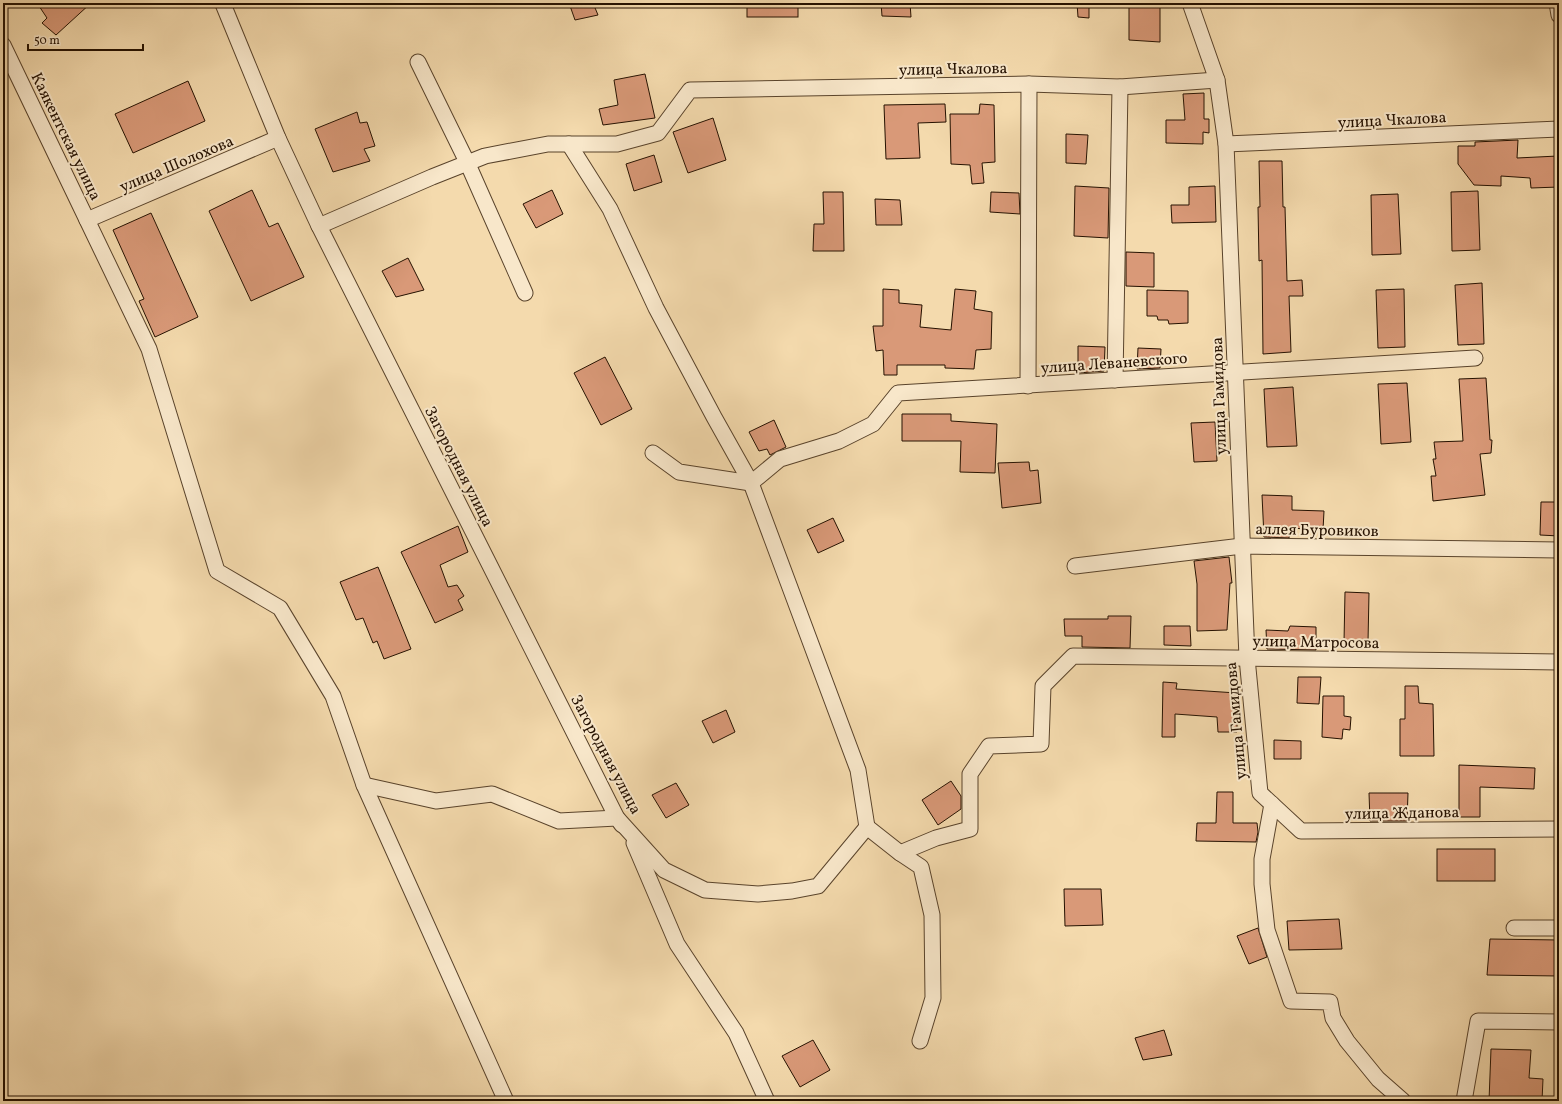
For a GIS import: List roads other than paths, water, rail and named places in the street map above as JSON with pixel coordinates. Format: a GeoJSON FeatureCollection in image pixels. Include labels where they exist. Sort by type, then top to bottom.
{"type":"FeatureCollection","features":[{"type":"Feature","properties":{"kind":"street","name":"улица Гамидова"},"geometry":{"type":"LineString","coordinates":[[1190,3],[1217,80],[1226,144],[1234,373],[1247,658],[1260,792]]}},
{"type":"Feature","properties":{"kind":"street"},"geometry":{"type":"LineString","coordinates":[[1557,3],[1559,15]]}},
{"type":"Feature","properties":{"kind":"street","name":"Загородная улица"},"geometry":{"type":"LineString","coordinates":[[223,4],[278,138],[319,226],[617,818],[664,870],[705,890],[758,894],[792,891],[818,886],[867,827]]}},
{"type":"Feature","properties":{"kind":"street","name":"Каякентская улица"},"geometry":{"type":"LineString","coordinates":[[3,45],[149,349],[217,571],[280,608],[333,696],[364,785],[506,1101]]}},
{"type":"Feature","properties":{"kind":"street"},"geometry":{"type":"LineString","coordinates":[[418,62],[467,162],[525,293]]}},
{"type":"Feature","properties":{"kind":"street","name":"улица Чкалова"},"geometry":{"type":"LineString","coordinates":[[569,144],[617,144],[658,133],[690,90],[1029,84],[1120,87],[1217,80]]}},
{"type":"Feature","properties":{"kind":"street"},"geometry":{"type":"LineString","coordinates":[[1028,386],[1029,84]]}},
{"type":"Feature","properties":{"kind":"street"},"geometry":{"type":"LineString","coordinates":[[1115,380],[1120,87]]}},
{"type":"Feature","properties":{"kind":"street","name":"улица Чкалова"},"geometry":{"type":"LineString","coordinates":[[1226,144],[1559,129]]}},
{"type":"Feature","properties":{"kind":"street","name":"улица Шолохова"},"geometry":{"type":"LineString","coordinates":[[87,220],[278,138]]}},
{"type":"Feature","properties":{"kind":"street"},"geometry":{"type":"LineString","coordinates":[[319,226],[467,162],[485,156],[548,144],[569,144],[610,209],[656,308],[751,483],[858,770],[867,827],[900,853],[921,867],[932,915],[932,998],[920,1041]]}},
{"type":"Feature","properties":{"kind":"street","name":"улица Леваневского"},"geometry":{"type":"LineString","coordinates":[[751,483],[780,459],[839,441],[873,424],[898,393],[1475,358]]}},
{"type":"Feature","properties":{"kind":"street"},"geometry":{"type":"LineString","coordinates":[[653,453],[679,472],[751,483]]}},
{"type":"Feature","properties":{"kind":"street","name":"аллея Буровиков"},"geometry":{"type":"LineString","coordinates":[[1075,566],[1242,546],[1559,550]]}},
{"type":"Feature","properties":{"kind":"street","name":"улица Матросова"},"geometry":{"type":"LineString","coordinates":[[900,853],[936,838],[970,829],[970,774],[989,746],[1041,744],[1043,686],[1073,656],[1559,662]]}},
{"type":"Feature","properties":{"kind":"street"},"geometry":{"type":"LineString","coordinates":[[364,785],[436,801],[492,794],[559,821],[617,818],[635,844],[678,944],[736,1033],[767,1101]]}},
{"type":"Feature","properties":{"kind":"street","name":"улица Жданова"},"geometry":{"type":"LineString","coordinates":[[1260,792],[1301,831],[1559,829]]}},
{"type":"Feature","properties":{"kind":"street"},"geometry":{"type":"LineString","coordinates":[[1272,804],[1262,859],[1262,884],[1267,930],[1291,1001],[1330,1002],[1333,1018],[1347,1041],[1378,1079],[1403,1101]]}},
{"type":"Feature","properties":{"kind":"street"},"geometry":{"type":"LineString","coordinates":[[1514,928],[1559,928]]}},
{"type":"Feature","properties":{"kind":"street"},"geometry":{"type":"LineString","coordinates":[[1464,1101],[1478,1021],[1559,1022]]}}]}
